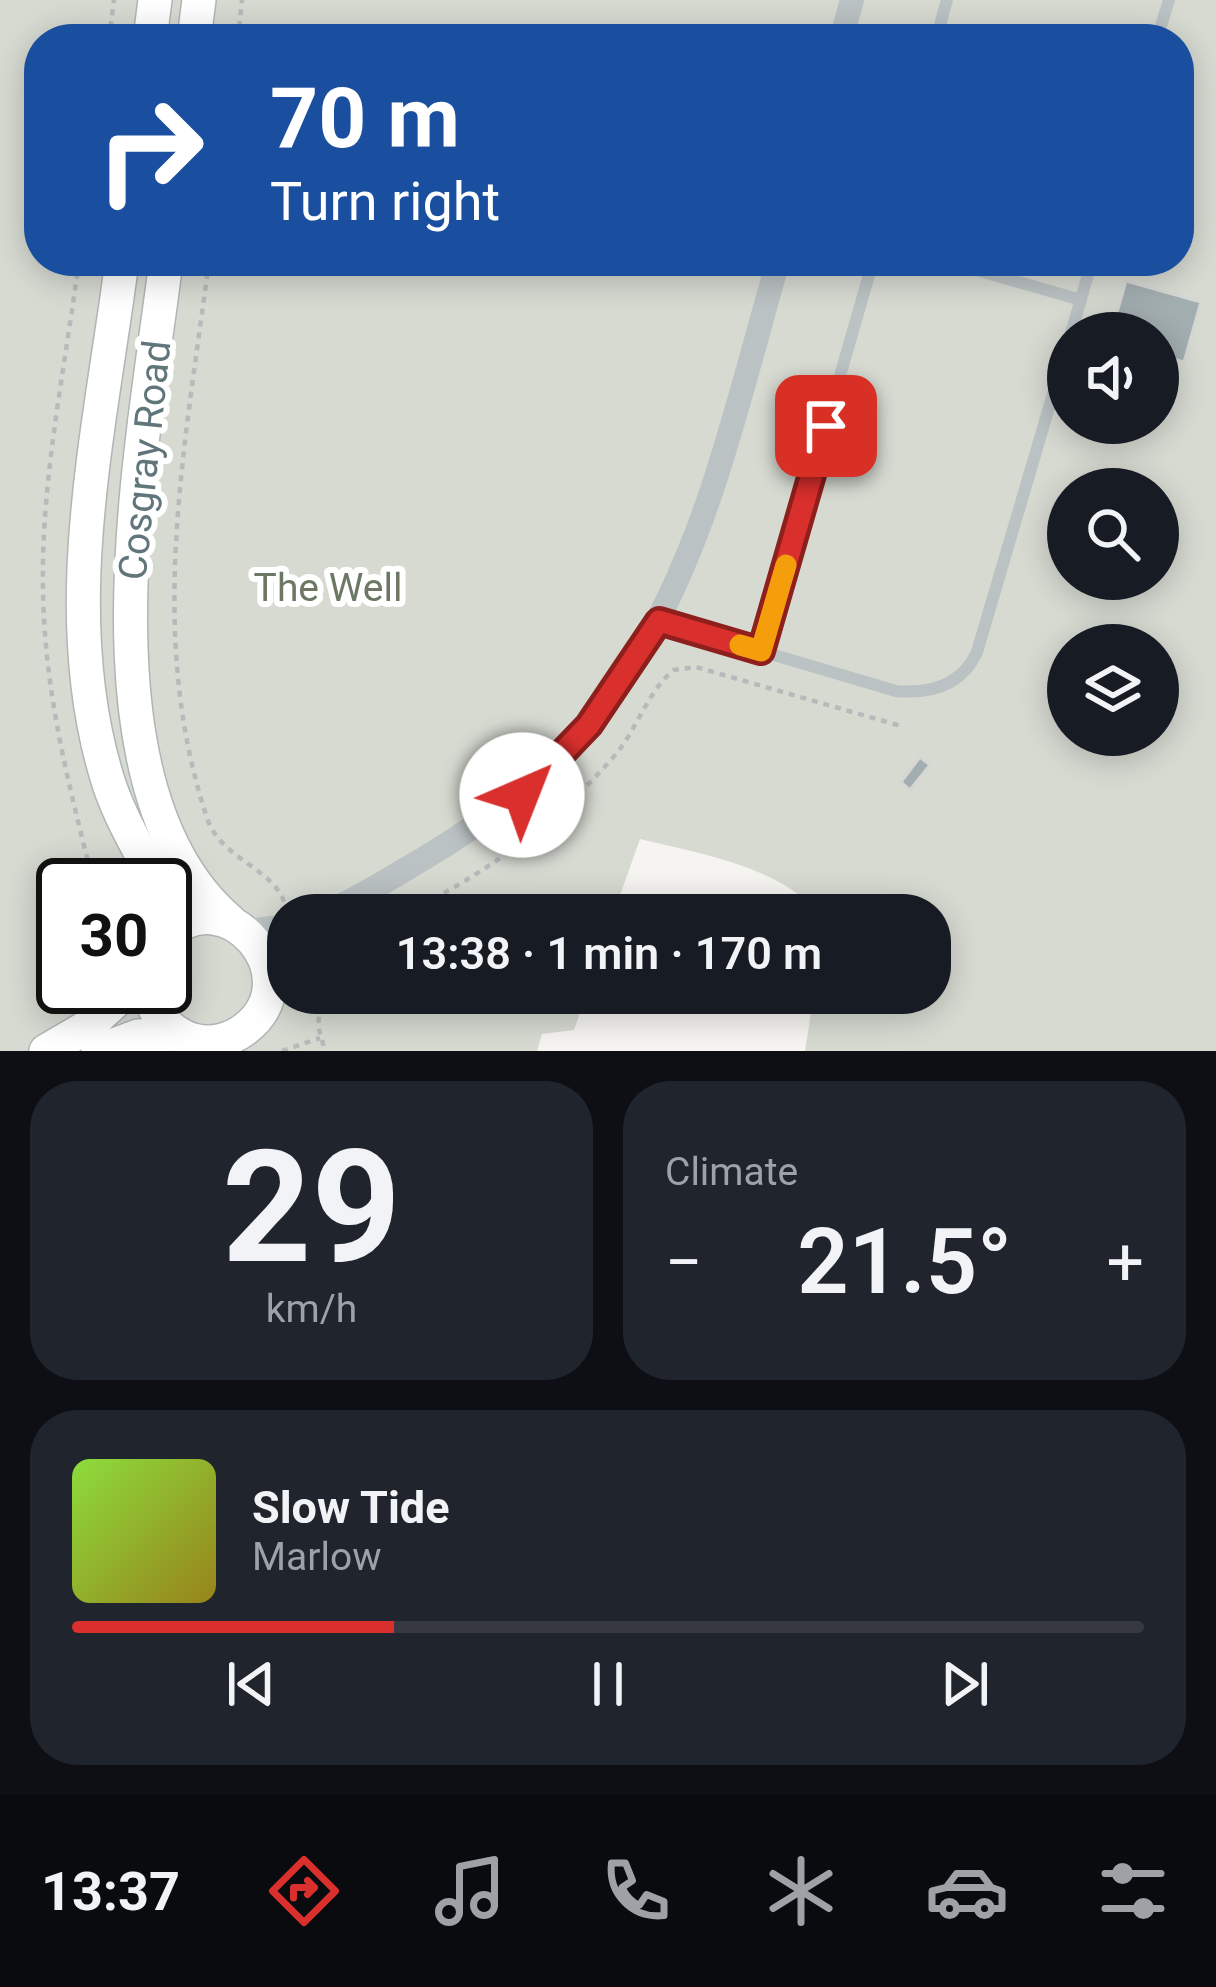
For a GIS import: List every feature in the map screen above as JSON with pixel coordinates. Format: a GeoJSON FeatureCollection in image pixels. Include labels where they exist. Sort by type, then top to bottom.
{"type":"FeatureCollection","features":[{"type":"Feature","properties":{"kind":"main road","name":"Cosgray Road"},"geometry":{"type":"LineString","coordinates":[[120,276],[92,474],[86,647],[94,726],[111,789],[145,858]]}},
{"type":"Feature","properties":{"kind":"main road","name":"Cosgray Road"},"geometry":{"type":"LineString","coordinates":[[164,276],[128,560],[133,667],[146,755],[176,859],[197,893],[238,926]]}},
{"type":"Feature","properties":{"kind":"main road"},"geometry":{"type":"LineString","coordinates":[[192,921],[238,926],[261,946],[267,963]]}},
{"type":"Feature","properties":{"kind":"main road"},"geometry":{"type":"LineString","coordinates":[[98,1051],[138,1036],[196,1042],[238,1035],[267,993]]}},
{"type":"Feature","properties":{"kind":"main road"},"geometry":{"type":"LineString","coordinates":[[46,1051],[102,1014]]}},
{"type":"Feature","properties":{"kind":"main road"},"geometry":{"type":"LineString","coordinates":[[159,1014],[163,1022],[196,1042]]}},
{"type":"Feature","properties":{"kind":"main road"},"geometry":{"type":"LineString","coordinates":[[266,1051],[270,1014]]}},
{"type":"Feature","properties":{"kind":"street"},"geometry":{"type":"LineString","coordinates":[[364,894],[522,795],[589,725],[659,621],[713,491],[774,276]]}},
{"type":"Feature","properties":{"kind":"street"},"geometry":{"type":"LineString","coordinates":[[238,926],[267,926]]}},
{"type":"Feature","properties":{"kind":"lane"},"geometry":{"type":"LineString","coordinates":[[761,651],[868,276]]}},
{"type":"Feature","properties":{"kind":"lane"},"geometry":{"type":"LineString","coordinates":[[997,276],[1081,300]]}},
{"type":"Feature","properties":{"kind":"lane"},"geometry":{"type":"LineString","coordinates":[[1077,312],[1088,276]]}},
{"type":"Feature","properties":{"kind":"lane"},"geometry":{"type":"LineString","coordinates":[[659,621],[917,693],[956,681],[970,669],[1047,413]]}},
{"type":"Feature","properties":{"kind":"path"},"geometry":{"type":"LineString","coordinates":[[207,276],[178,486],[171,629],[185,732],[214,837],[278,894]]}},
{"type":"Feature","properties":{"kind":"path"},"geometry":{"type":"LineString","coordinates":[[446,894],[545,824],[622,746],[674,670],[696,667],[902,727]]}},
{"type":"Feature","properties":{"kind":"path"},"geometry":{"type":"LineString","coordinates":[[321,1014],[325,1051]]}},
{"type":"Feature","properties":{"kind":"path"},"geometry":{"type":"LineString","coordinates":[[282,1051],[320,1038]]}},
{"type":"Feature","properties":{"kind":"green space","name":"The Well"},"geometry":{"type":"Polygon","coordinates":[[[0,0],[1216,0],[1216,1051],[805,1051],[811,1014],[951,1014],[951,894],[796,894],[762,873],[640,839],[620,894],[267,894],[267,1014],[580,1014],[574,1030],[542,1034],[537,1051],[0,1051],[0,0]]]}},
{"type":"Feature","properties":{"kind":"building"},"geometry":{"type":"Polygon","coordinates":[[[1126,281],[1201,302],[1184,362],[1179,361],[1179,312],[1117,312],[1126,281]]]}},
{"type":"Feature","properties":{"kind":"building"},"geometry":{"type":"Polygon","coordinates":[[[920,757],[930,765],[910,790],[901,782],[920,757]]]}},
{"type":"Feature","properties":{"kind":"slow traffic"},"geometry":{"type":"LineString","coordinates":[[740,645],[761,651],[786,565]]}},
{"type":"Feature","properties":{"kind":"route"},"geometry":{"type":"LineString","coordinates":[[522,795],[589,725],[659,621],[761,651],[826,426]]}}]}
